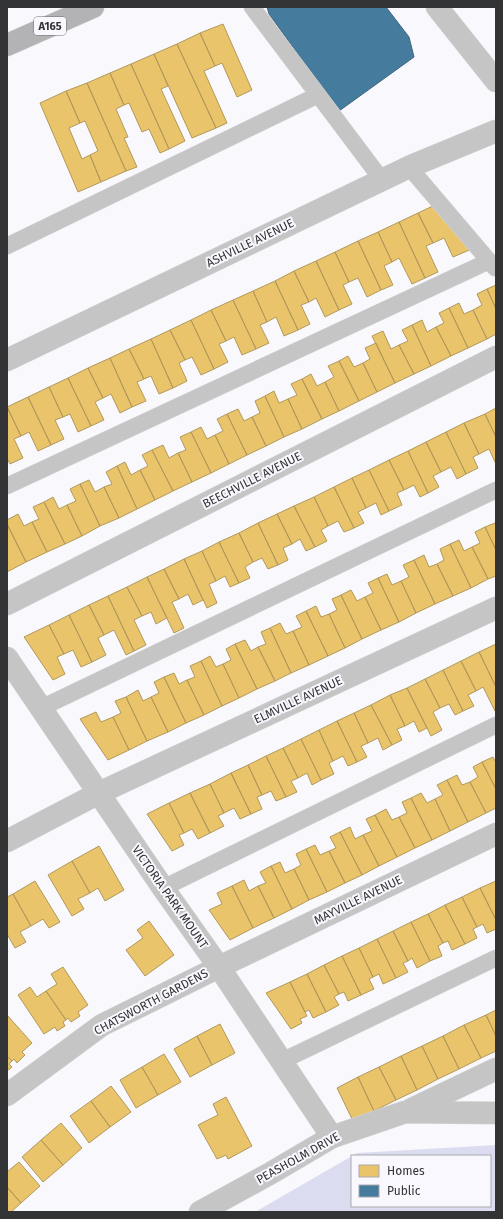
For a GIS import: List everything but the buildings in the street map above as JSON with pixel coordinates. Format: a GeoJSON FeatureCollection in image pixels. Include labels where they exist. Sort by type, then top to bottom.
{"type":"FeatureCollection","features":[{"type":"Feature","properties":{"kind":"main road","name":"A165"},"geometry":{"type":"LineString","coordinates":[[7,45],[93,7]]}},
{"type":"Feature","properties":{"kind":"street"},"geometry":{"type":"LineString","coordinates":[[437,7],[496,81]]}},
{"type":"Feature","properties":{"kind":"street","name":"ASHVILLE AVENUE"},"geometry":{"type":"LineString","coordinates":[[7,360],[409,167],[496,131]]}},
{"type":"Feature","properties":{"kind":"street","name":"BEECHVILLE AVENUE"},"geometry":{"type":"LineString","coordinates":[[7,604],[496,357]]}},
{"type":"Feature","properties":{"kind":"street","name":"ELMVILLE AVENUE"},"geometry":{"type":"LineString","coordinates":[[7,841],[99,793],[496,608]]}},
{"type":"Feature","properties":{"kind":"street","name":"VICTORIA PARK MOUNT"},"geometry":{"type":"LineString","coordinates":[[7,658],[163,888],[219,966],[332,1137]]}},
{"type":"Feature","properties":{"kind":"street","name":"MAYVILLE AVENUE"},"geometry":{"type":"LineString","coordinates":[[219,966],[496,834]]}},
{"type":"Feature","properties":{"kind":"street","name":"CHATSWORTH GARDENS"},"geometry":{"type":"LineString","coordinates":[[7,1095],[102,1025],[219,966]]}},
{"type":"Feature","properties":{"kind":"street"},"geometry":{"type":"LineString","coordinates":[[405,1112],[496,1069]]}},
{"type":"Feature","properties":{"kind":"street","name":"PEASHOLM DRIVE"},"geometry":{"type":"LineString","coordinates":[[200,1212],[332,1137],[405,1112],[496,1113]]}},
{"type":"Feature","properties":{"kind":"lane"},"geometry":{"type":"LineString","coordinates":[[252,7],[382,180]]}},
{"type":"Feature","properties":{"kind":"lane"},"geometry":{"type":"LineString","coordinates":[[7,246],[318,95]]}},
{"type":"Feature","properties":{"kind":"lane"},"geometry":{"type":"LineString","coordinates":[[7,486],[492,265],[409,167]]}},
{"type":"Feature","properties":{"kind":"lane"},"geometry":{"type":"LineString","coordinates":[[41,708],[496,490]]}},
{"type":"Feature","properties":{"kind":"lane"},"geometry":{"type":"LineString","coordinates":[[163,888],[496,725]]}},
{"type":"Feature","properties":{"kind":"lane"},"geometry":{"type":"LineString","coordinates":[[282,1062],[496,958]]}},
{"type":"Feature","properties":{"kind":"shaded area"},"geometry":{"type":"Polygon","coordinates":[[[496,1145],[496,1212],[255,1212],[351,1156],[351,1207],[491,1207],[491,1155],[354,1155],[357,1153],[496,1145]]]}}]}
